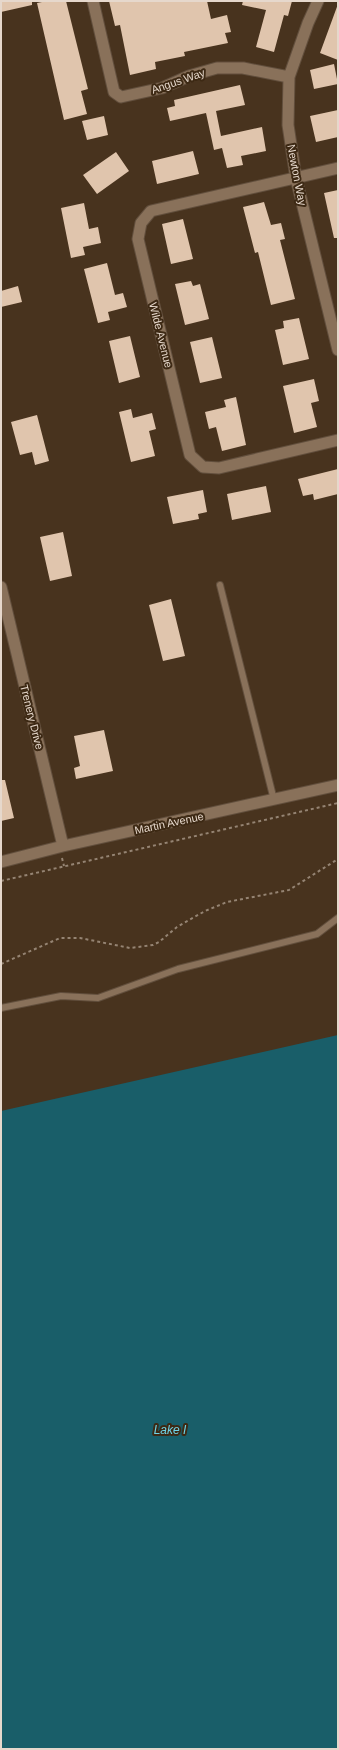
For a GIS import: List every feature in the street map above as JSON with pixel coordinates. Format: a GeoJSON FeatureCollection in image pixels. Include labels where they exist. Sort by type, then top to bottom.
{"type":"FeatureCollection","features":[{"type":"Feature","properties":{"kind":"street","name":"Angus Way"},"geometry":{"type":"LineString","coordinates":[[93,1],[114,92],[121,97],[162,88],[189,76],[217,68],[243,68],[290,77]]}},
{"type":"Feature","properties":{"kind":"street","name":"Newton Way"},"geometry":{"type":"LineString","coordinates":[[318,1],[308,23],[290,77],[288,125],[296,178],[338,350]]}},
{"type":"Feature","properties":{"kind":"street","name":"Wilde Avenue"},"geometry":{"type":"LineString","coordinates":[[338,168],[151,211],[141,223],[138,239],[190,455],[203,467],[219,468],[338,440]]}},
{"type":"Feature","properties":{"kind":"street","name":"Trenery Drive"},"geometry":{"type":"LineString","coordinates":[[1,588],[63,846]]}},
{"type":"Feature","properties":{"kind":"street","name":"Martin Avenue"},"geometry":{"type":"LineString","coordinates":[[1,862],[63,846],[338,785]]}},
{"type":"Feature","properties":{"kind":"lane"},"geometry":{"type":"LineString","coordinates":[[220,585],[274,800]]}},
{"type":"Feature","properties":{"kind":"lane"},"geometry":{"type":"LineString","coordinates":[[1,1008],[61,996],[98,998],[178,969],[317,934],[338,918]]}},
{"type":"Feature","properties":{"kind":"path"},"geometry":{"type":"LineString","coordinates":[[1,880],[338,804]]}},
{"type":"Feature","properties":{"kind":"path"},"geometry":{"type":"LineString","coordinates":[[1,964],[60,938],[80,938],[130,948],[153,945],[177,927],[205,911],[227,902],[289,890],[338,859]]}},
{"type":"Feature","properties":{"kind":"water","name":"Lake I"},"geometry":{"type":"Polygon","coordinates":[[[338,1035],[338,1749],[1,1749],[1,1111],[338,1035]]]}},
{"type":"Feature","properties":{"kind":"building"},"geometry":{"type":"Polygon","coordinates":[[[1,1],[32,1],[32,5],[1,12],[1,1]]]}},
{"type":"Feature","properties":{"kind":"building"},"geometry":{"type":"Polygon","coordinates":[[[47,1],[66,1],[88,89],[81,91],[87,114],[64,120],[37,3],[47,1]]]}},
{"type":"Feature","properties":{"kind":"building"},"geometry":{"type":"Polygon","coordinates":[[[109,1],[207,1],[211,19],[227,15],[231,32],[225,33],[228,43],[184,52],[185,56],[155,62],[156,69],[130,75],[120,25],[115,26],[109,1]]]}},
{"type":"Feature","properties":{"kind":"building"},"geometry":{"type":"Polygon","coordinates":[[[243,1],[292,1],[288,16],[284,15],[274,52],[256,47],[266,10],[242,5],[243,1]]]}},
{"type":"Feature","properties":{"kind":"building"},"geometry":{"type":"Polygon","coordinates":[[[338,4],[338,60],[320,53],[338,4]]]}},
{"type":"Feature","properties":{"kind":"building"},"geometry":{"type":"Polygon","coordinates":[[[334,64],[338,84],[314,89],[310,70],[334,64]]]}},
{"type":"Feature","properties":{"kind":"building"},"geometry":{"type":"Polygon","coordinates":[[[240,85],[245,105],[216,111],[221,136],[262,127],[266,151],[241,156],[243,165],[227,168],[222,148],[214,150],[206,113],[170,121],[167,108],[175,106],[174,100],[240,85]]]}},
{"type":"Feature","properties":{"kind":"building"},"geometry":{"type":"Polygon","coordinates":[[[338,110],[338,137],[316,142],[310,116],[338,110]]]}},
{"type":"Feature","properties":{"kind":"building"},"geometry":{"type":"Polygon","coordinates":[[[104,116],[108,135],[87,140],[82,121],[104,116]]]}},
{"type":"Feature","properties":{"kind":"building"},"geometry":{"type":"Polygon","coordinates":[[[193,151],[199,174],[157,184],[152,161],[193,151]]]}},
{"type":"Feature","properties":{"kind":"building"},"geometry":{"type":"Polygon","coordinates":[[[116,152],[129,171],[97,194],[83,175],[116,152]]]}},
{"type":"Feature","properties":{"kind":"building"},"geometry":{"type":"Polygon","coordinates":[[[338,190],[338,238],[334,238],[324,193],[338,190]]]}},
{"type":"Feature","properties":{"kind":"building"},"geometry":{"type":"Polygon","coordinates":[[[264,202],[271,225],[281,223],[285,239],[280,240],[295,299],[271,305],[258,252],[255,253],[243,207],[264,202]]]}},
{"type":"Feature","properties":{"kind":"building"},"geometry":{"type":"Polygon","coordinates":[[[84,203],[89,229],[98,227],[101,243],[83,247],[85,255],[71,258],[61,208],[84,203]]]}},
{"type":"Feature","properties":{"kind":"building"},"geometry":{"type":"Polygon","coordinates":[[[183,219],[193,259],[171,264],[162,224],[183,219]]]}},
{"type":"Feature","properties":{"kind":"building"},"geometry":{"type":"Polygon","coordinates":[[[107,263],[115,295],[123,293],[127,307],[108,312],[110,320],[98,323],[84,269],[107,263]]]}},
{"type":"Feature","properties":{"kind":"building"},"geometry":{"type":"Polygon","coordinates":[[[191,281],[193,286],[200,284],[209,319],[185,325],[175,284],[191,281]]]}},
{"type":"Feature","properties":{"kind":"building"},"geometry":{"type":"Polygon","coordinates":[[[18,286],[22,302],[1,307],[1,291],[18,286]]]}},
{"type":"Feature","properties":{"kind":"building"},"geometry":{"type":"Polygon","coordinates":[[[299,318],[309,359],[283,365],[275,330],[284,328],[283,321],[299,318]]]}},
{"type":"Feature","properties":{"kind":"building"},"geometry":{"type":"Polygon","coordinates":[[[130,336],[140,377],[119,383],[109,341],[130,336]]]}},
{"type":"Feature","properties":{"kind":"building"},"geometry":{"type":"Polygon","coordinates":[[[212,337],[222,378],[200,383],[190,342],[212,337]]]}},
{"type":"Feature","properties":{"kind":"building"},"geometry":{"type":"Polygon","coordinates":[[[314,379],[319,401],[311,403],[317,427],[294,433],[283,386],[314,379]]]}},
{"type":"Feature","properties":{"kind":"building"},"geometry":{"type":"Polygon","coordinates":[[[236,397],[246,445],[222,451],[216,427],[209,429],[205,412],[226,407],[224,400],[236,397]]]}},
{"type":"Feature","properties":{"kind":"building"},"geometry":{"type":"Polygon","coordinates":[[[131,409],[133,418],[152,413],[156,429],[149,431],[155,456],[131,462],[119,412],[131,409]]]}},
{"type":"Feature","properties":{"kind":"building"},"geometry":{"type":"Polygon","coordinates":[[[37,415],[49,461],[35,465],[32,452],[20,455],[11,422],[37,415]]]}},
{"type":"Feature","properties":{"kind":"building"},"geometry":{"type":"Polygon","coordinates":[[[338,469],[338,494],[314,500],[313,494],[303,496],[298,479],[338,469]]]}},
{"type":"Feature","properties":{"kind":"building"},"geometry":{"type":"Polygon","coordinates":[[[266,486],[271,512],[232,520],[227,494],[266,486]]]}},
{"type":"Feature","properties":{"kind":"building"},"geometry":{"type":"Polygon","coordinates":[[[203,490],[207,512],[198,514],[199,519],[173,524],[167,497],[203,490]]]}},
{"type":"Feature","properties":{"kind":"building"},"geometry":{"type":"Polygon","coordinates":[[[63,532],[72,576],[50,581],[40,537],[63,532]]]}},
{"type":"Feature","properties":{"kind":"building"},"geometry":{"type":"Polygon","coordinates":[[[171,599],[185,656],[163,661],[149,605],[171,599]]]}},
{"type":"Feature","properties":{"kind":"building"},"geometry":{"type":"Polygon","coordinates":[[[104,730],[113,771],[76,779],[74,768],[80,766],[74,736],[104,730]]]}},
{"type":"Feature","properties":{"kind":"building"},"geometry":{"type":"Polygon","coordinates":[[[1,780],[5,780],[14,818],[1,821],[1,780]]]}}]}
